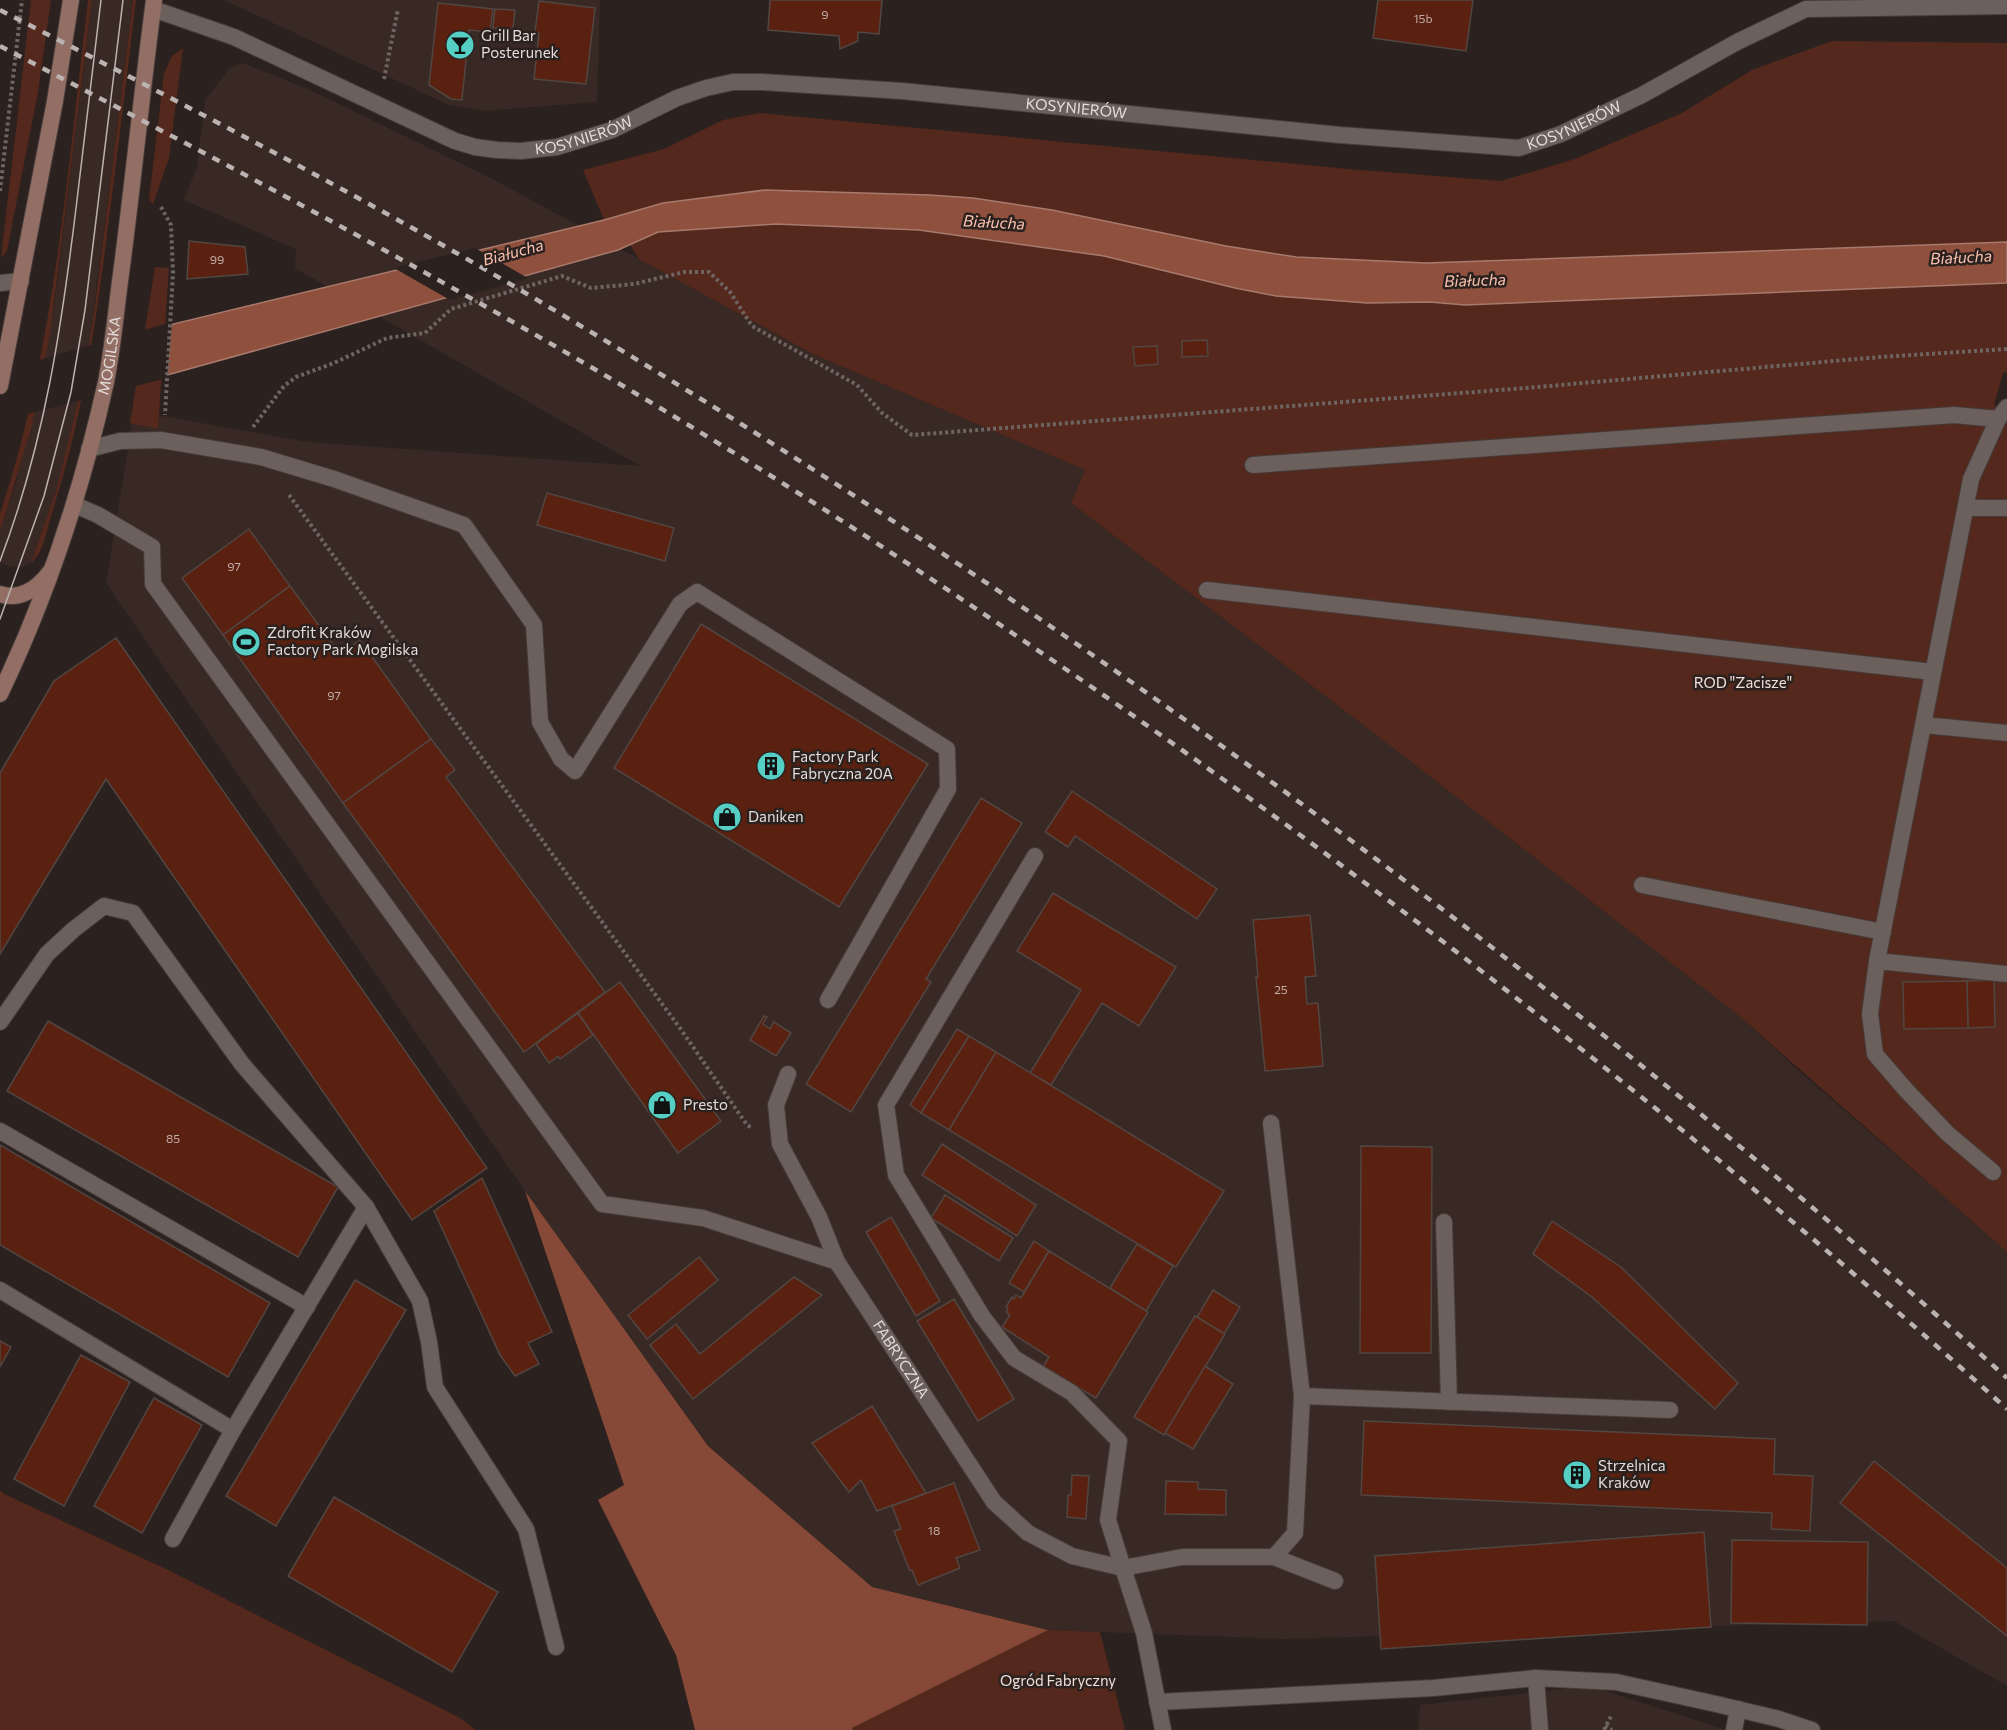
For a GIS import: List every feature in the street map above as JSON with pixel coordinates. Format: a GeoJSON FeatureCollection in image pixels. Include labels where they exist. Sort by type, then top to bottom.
{"type":"FeatureCollection","features":[{"type":"Feature","properties":{"kind":"main road"},"geometry":{"type":"LineString","coordinates":[[0,386],[55,101],[70,0]]}},
{"type":"Feature","properties":{"kind":"main road","name":"MOGILSKA"},"geometry":{"type":"LineString","coordinates":[[0,694],[38,612],[58,558],[75,505],[106,380],[154,4]]}},
{"type":"Feature","properties":{"kind":"main road"},"geometry":{"type":"LineString","coordinates":[[0,594],[16,596],[32,589],[46,577],[58,558]]}},
{"type":"Feature","properties":{"kind":"street","name":"KOSYNIERÓW"},"geometry":{"type":"LineString","coordinates":[[154,4],[234,37],[455,141],[476,147],[521,151],[557,147],[584,140],[612,130],[677,98],[706,88],[733,82],[762,81],[902,91],[1340,135],[1519,148],[1561,134],[1737,42],[1806,9],[2007,6]]}},
{"type":"Feature","properties":{"kind":"street"},"geometry":{"type":"LineString","coordinates":[[0,284],[21,281]]}},
{"type":"Feature","properties":{"kind":"street"},"geometry":{"type":"LineString","coordinates":[[1253,465],[2003,412],[1971,479],[1877,961],[1870,1014],[1875,1054],[1947,1133],[1993,1172]]}},
{"type":"Feature","properties":{"kind":"street"},"geometry":{"type":"LineString","coordinates":[[89,450],[120,441],[161,440],[261,457],[334,479],[464,525],[534,625],[540,722],[561,759],[575,771],[680,603],[697,592],[947,749],[948,789],[828,1000]]}},
{"type":"Feature","properties":{"kind":"street"},"geometry":{"type":"LineString","coordinates":[[75,505],[98,515],[152,547],[153,584],[602,1204],[703,1218],[837,1262]]}},
{"type":"Feature","properties":{"kind":"street"},"geometry":{"type":"LineString","coordinates":[[1966,508],[2007,508]]}},
{"type":"Feature","properties":{"kind":"street"},"geometry":{"type":"LineString","coordinates":[[1207,590],[1933,672]]}},
{"type":"Feature","properties":{"kind":"street"},"geometry":{"type":"LineString","coordinates":[[1924,725],[2007,733]]}},
{"type":"Feature","properties":{"kind":"street"},"geometry":{"type":"LineString","coordinates":[[1035,856],[886,1105],[896,1175],[982,1316],[1014,1358],[1072,1393],[1119,1441],[1108,1520],[1144,1633],[1163,1730]]}},
{"type":"Feature","properties":{"kind":"street"},"geometry":{"type":"LineString","coordinates":[[1642,885],[1883,932]]}},
{"type":"Feature","properties":{"kind":"street"},"geometry":{"type":"LineString","coordinates":[[0,1022],[47,954],[73,930],[104,906],[134,913],[242,1064],[366,1207],[420,1301],[429,1342],[435,1387],[526,1529],[556,1647]]}},
{"type":"Feature","properties":{"kind":"street"},"geometry":{"type":"LineString","coordinates":[[1877,961],[2007,974]]}},
{"type":"Feature","properties":{"kind":"street","name":"FABRYCZNA"},"geometry":{"type":"LineString","coordinates":[[788,1074],[776,1105],[780,1144],[819,1217],[837,1262],[994,1502],[1028,1533],[1072,1556],[1123,1568],[1182,1557],[1274,1557]]}},
{"type":"Feature","properties":{"kind":"street"},"geometry":{"type":"LineString","coordinates":[[1271,1123],[1302,1396],[1294,1533],[1274,1557],[1335,1581]]}},
{"type":"Feature","properties":{"kind":"street"},"geometry":{"type":"LineString","coordinates":[[0,1131],[306,1307]]}},
{"type":"Feature","properties":{"kind":"street"},"geometry":{"type":"LineString","coordinates":[[173,1539],[233,1430],[366,1207]]}},
{"type":"Feature","properties":{"kind":"street"},"geometry":{"type":"LineString","coordinates":[[1444,1222],[1449,1402]]}},
{"type":"Feature","properties":{"kind":"street"},"geometry":{"type":"LineString","coordinates":[[0,1290],[233,1430]]}},
{"type":"Feature","properties":{"kind":"street"},"geometry":{"type":"LineString","coordinates":[[1302,1396],[1670,1410]]}},
{"type":"Feature","properties":{"kind":"street"},"geometry":{"type":"LineString","coordinates":[[1157,1702],[1433,1688],[1536,1678],[1616,1682],[1738,1709],[1812,1730]]}},
{"type":"Feature","properties":{"kind":"street"},"geometry":{"type":"LineString","coordinates":[[1536,1678],[1540,1730]]}},
{"type":"Feature","properties":{"kind":"street"},"geometry":{"type":"LineString","coordinates":[[1734,1730],[1738,1709]]}},
{"type":"Feature","properties":{"kind":"path"},"geometry":{"type":"LineString","coordinates":[[0,190],[22,0]]}},
{"type":"Feature","properties":{"kind":"path"},"geometry":{"type":"LineString","coordinates":[[379,105],[398,9]]}},
{"type":"Feature","properties":{"kind":"path"},"geometry":{"type":"LineString","coordinates":[[161,207],[171,225],[171,300],[164,418]]}},
{"type":"Feature","properties":{"kind":"path"},"geometry":{"type":"LineString","coordinates":[[234,452],[284,386],[296,377],[334,363],[387,338],[425,333],[451,309],[562,276],[591,288],[633,284],[684,273],[709,272],[730,292],[752,326],[857,385],[882,413],[912,435],[1526,388],[1868,358],[2007,349]]}},
{"type":"Feature","properties":{"kind":"path"},"geometry":{"type":"LineString","coordinates":[[286,492],[675,1022],[747,1125],[780,1144]]}},
{"type":"Feature","properties":{"kind":"path"},"geometry":{"type":"LineString","coordinates":[[1611,1716],[1604,1728],[1612,1730]]}},
{"type":"Feature","properties":{"kind":"shaded area"},"geometry":{"type":"Polygon","coordinates":[[[92,0],[133,0],[89,346],[77,408],[57,488],[31,563],[23,567],[8,566],[0,562],[0,532],[16,482],[54,308],[92,0]]]}},
{"type":"Feature","properties":{"kind":"shaded area","name":"Grill Bar Posterunek"},"geometry":{"type":"Polygon","coordinates":[[[224,0],[600,0],[597,102],[483,111],[449,105],[224,0]]]}},
{"type":"Feature","properties":{"kind":"shaded area"},"geometry":{"type":"Polygon","coordinates":[[[243,63],[310,90],[491,178],[815,355],[1085,470],[1071,503],[1366,727],[1738,1015],[1800,1072],[2002,1247],[2007,1252],[2007,1686],[1894,1621],[1282,1639],[1048,1630],[872,1587],[708,1446],[525,1191],[106,583],[134,411],[308,442],[640,466],[295,268],[296,249],[184,200],[197,167],[205,100],[230,68],[243,63]]]}},
{"type":"Feature","properties":{"kind":"shaded area"},"geometry":{"type":"Polygon","coordinates":[[[525,1191],[708,1446],[872,1587],[1048,1630],[852,1728],[853,1730],[695,1730],[676,1655],[598,1500],[624,1485],[525,1191]]]}},
{"type":"Feature","properties":{"kind":"shaded area"},"geometry":{"type":"Polygon","coordinates":[[[1590,1686],[1726,1730],[1418,1730],[1420,1705],[1590,1686]]]}},
{"type":"Feature","properties":{"kind":"green space"},"geometry":{"type":"Polygon","coordinates":[[[31,0],[51,0],[38,92],[7,251],[1,258],[31,0]]]}},
{"type":"Feature","properties":{"kind":"green space"},"geometry":{"type":"Polygon","coordinates":[[[88,0],[92,0],[50,334],[32,425],[0,532],[0,514],[19,451],[34,388],[57,260],[88,0]]]}},
{"type":"Feature","properties":{"kind":"green space"},"geometry":{"type":"Polygon","coordinates":[[[133,0],[136,0],[119,142],[87,372],[72,443],[47,533],[39,553],[31,563],[57,488],[84,377],[133,0]]]}},
{"type":"Feature","properties":{"kind":"green space"},"geometry":{"type":"Polygon","coordinates":[[[1832,41],[2007,43],[2007,242],[1426,263],[1296,257],[1226,246],[1032,206],[765,190],[663,203],[604,220],[583,170],[664,149],[723,120],[760,113],[1348,169],[1501,181],[1575,159],[1682,113],[1752,70],[1832,41]]]}},
{"type":"Feature","properties":{"kind":"green space"},"geometry":{"type":"Polygon","coordinates":[[[183,48],[169,158],[153,204],[149,200],[164,73],[172,56],[183,48]]]}},
{"type":"Feature","properties":{"kind":"green space","name":"ROD \"Zacisze\""},"geometry":{"type":"Polygon","coordinates":[[[776,224],[919,230],[1104,256],[1235,288],[1349,302],[1430,302],[1465,305],[2007,283],[2007,372],[2003,373],[1994,405],[2007,411],[2007,1252],[1738,1015],[1366,727],[1071,503],[1085,470],[815,355],[639,259],[630,245],[658,232],[776,224]]]}},
{"type":"Feature","properties":{"kind":"green space"},"geometry":{"type":"Polygon","coordinates":[[[155,267],[169,268],[158,429],[130,423],[155,267]]]}},
{"type":"Feature","properties":{"kind":"green space"},"geometry":{"type":"Polygon","coordinates":[[[0,1490],[4,1494],[166,1569],[460,1718],[476,1730],[0,1730],[0,1490]]]}},
{"type":"Feature","properties":{"kind":"green space","name":"Ogród Fabryczny"},"geometry":{"type":"Polygon","coordinates":[[[1048,1630],[1100,1632],[1125,1730],[853,1730],[852,1728],[1048,1630]]]}},
{"type":"Feature","properties":{"kind":"water","name":"Białucha"},"geometry":{"type":"Polygon","coordinates":[[[765,190],[973,198],[1052,210],[1226,246],[1296,257],[1426,263],[2007,242],[2007,283],[1465,305],[1430,302],[1367,303],[1276,296],[1104,256],[919,230],[776,224],[658,232],[618,250],[160,377],[165,326],[604,220],[663,203],[765,190]]]}},
{"type":"Feature","properties":{"kind":"pier"},"geometry":{"type":"Polygon","coordinates":[[[475,248],[528,278],[450,300],[394,268],[475,248]]]}},
{"type":"Feature","properties":{"kind":"pier"},"geometry":{"type":"Polygon","coordinates":[[[172,322],[167,378],[0,421],[0,371],[172,322]]]}},
{"type":"Feature","properties":{"kind":"building"},"geometry":{"type":"Polygon","coordinates":[[[770,0],[882,0],[879,34],[858,32],[858,41],[840,49],[839,36],[768,30],[770,0]]]}},
{"type":"Feature","properties":{"kind":"building"},"geometry":{"type":"Polygon","coordinates":[[[1378,0],[1473,0],[1466,51],[1373,38],[1378,0]]]}},
{"type":"Feature","properties":{"kind":"building"},"geometry":{"type":"Polygon","coordinates":[[[539,1],[595,8],[586,84],[534,79],[539,33],[535,32],[539,1]]]}},
{"type":"Feature","properties":{"kind":"building"},"geometry":{"type":"Polygon","coordinates":[[[438,3],[493,9],[490,32],[469,30],[462,100],[451,99],[429,85],[438,3]]]}},
{"type":"Feature","properties":{"kind":"building"},"geometry":{"type":"Polygon","coordinates":[[[495,9],[515,10],[513,29],[493,28],[495,9]]]}},
{"type":"Feature","properties":{"kind":"building"},"geometry":{"type":"Polygon","coordinates":[[[189,241],[245,247],[248,274],[187,279],[189,241]]]}},
{"type":"Feature","properties":{"kind":"building"},"geometry":{"type":"Polygon","coordinates":[[[1207,340],[1208,356],[1182,357],[1182,341],[1207,340]]]}},
{"type":"Feature","properties":{"kind":"building"},"geometry":{"type":"Polygon","coordinates":[[[1157,346],[1158,364],[1135,366],[1133,347],[1157,346]]]}},
{"type":"Feature","properties":{"kind":"building"},"geometry":{"type":"Polygon","coordinates":[[[547,493],[674,528],[665,561],[537,525],[547,493]]]}},
{"type":"Feature","properties":{"kind":"building"},"geometry":{"type":"Polygon","coordinates":[[[249,529],[290,586],[223,635],[182,578],[249,529]]]}},
{"type":"Feature","properties":{"kind":"building"},"geometry":{"type":"Polygon","coordinates":[[[290,586],[340,654],[360,640],[431,739],[343,803],[223,635],[290,586]]]}},
{"type":"Feature","properties":{"kind":"building","name":"Factory Park Fabryczna 20A"},"geometry":{"type":"Polygon","coordinates":[[[701,624],[928,764],[839,907],[614,768],[701,624]]]}},
{"type":"Feature","properties":{"kind":"building"},"geometry":{"type":"Polygon","coordinates":[[[116,638],[487,1168],[412,1220],[106,779],[0,954],[0,773],[54,681],[116,638]]]}},
{"type":"Feature","properties":{"kind":"building"},"geometry":{"type":"Polygon","coordinates":[[[431,739],[455,770],[446,777],[605,992],[524,1052],[343,803],[431,739]]]}},
{"type":"Feature","properties":{"kind":"building"},"geometry":{"type":"Polygon","coordinates":[[[1072,791],[1217,889],[1197,919],[1075,836],[1068,847],[1045,832],[1072,791]]]}},
{"type":"Feature","properties":{"kind":"building"},"geometry":{"type":"Polygon","coordinates":[[[981,798],[1022,823],[926,979],[931,982],[851,1112],[806,1084],[981,798]]]}},
{"type":"Feature","properties":{"kind":"building"},"geometry":{"type":"Polygon","coordinates":[[[1053,893],[1176,967],[1139,1026],[1102,1003],[1051,1085],[1030,1073],[1081,990],[1017,951],[1053,893]]]}},
{"type":"Feature","properties":{"kind":"building"},"geometry":{"type":"Polygon","coordinates":[[[1310,915],[1316,976],[1305,977],[1307,1004],[1318,1003],[1323,1066],[1265,1071],[1253,920],[1310,915]]]}},
{"type":"Feature","properties":{"kind":"building"},"geometry":{"type":"Polygon","coordinates":[[[1994,980],[1995,1027],[1968,1028],[1967,981],[1994,980]]]}},
{"type":"Feature","properties":{"kind":"building"},"geometry":{"type":"Polygon","coordinates":[[[1967,981],[1968,1028],[1904,1029],[1903,982],[1967,981]]]}},
{"type":"Feature","properties":{"kind":"building"},"geometry":{"type":"Polygon","coordinates":[[[620,982],[721,1121],[678,1153],[578,1013],[620,982]]]}},
{"type":"Feature","properties":{"kind":"building"},"geometry":{"type":"Polygon","coordinates":[[[578,1013],[593,1035],[560,1059],[558,1056],[549,1063],[536,1044],[578,1013]]]}},
{"type":"Feature","properties":{"kind":"building"},"geometry":{"type":"Polygon","coordinates":[[[764,1016],[767,1017],[763,1024],[770,1029],[774,1022],[791,1033],[776,1056],[750,1040],[764,1016]]]}},
{"type":"Feature","properties":{"kind":"building"},"geometry":{"type":"Polygon","coordinates":[[[48,1021],[338,1187],[298,1257],[7,1091],[48,1021]]]}},
{"type":"Feature","properties":{"kind":"building"},"geometry":{"type":"Polygon","coordinates":[[[957,1029],[969,1036],[921,1113],[910,1105],[957,1029]]]}},
{"type":"Feature","properties":{"kind":"building"},"geometry":{"type":"Polygon","coordinates":[[[969,1036],[996,1052],[949,1130],[921,1113],[969,1036]]]}},
{"type":"Feature","properties":{"kind":"building"},"geometry":{"type":"Polygon","coordinates":[[[996,1052],[1224,1191],[1176,1267],[949,1130],[996,1052]]]}},
{"type":"Feature","properties":{"kind":"building"},"geometry":{"type":"Polygon","coordinates":[[[942,1144],[1036,1205],[1017,1236],[922,1175],[942,1144]]]}},
{"type":"Feature","properties":{"kind":"building"},"geometry":{"type":"Polygon","coordinates":[[[0,1145],[270,1303],[228,1377],[0,1245],[0,1145]]]}},
{"type":"Feature","properties":{"kind":"building"},"geometry":{"type":"Polygon","coordinates":[[[1361,1146],[1432,1147],[1431,1353],[1360,1353],[1361,1146]]]}},
{"type":"Feature","properties":{"kind":"building"},"geometry":{"type":"Polygon","coordinates":[[[482,1178],[552,1332],[528,1343],[539,1364],[515,1376],[500,1355],[434,1211],[482,1178]]]}},
{"type":"Feature","properties":{"kind":"building"},"geometry":{"type":"Polygon","coordinates":[[[945,1195],[1013,1238],[999,1261],[931,1218],[945,1195]]]}},
{"type":"Feature","properties":{"kind":"building"},"geometry":{"type":"Polygon","coordinates":[[[891,1217],[940,1301],[916,1316],[866,1232],[891,1217]]]}},
{"type":"Feature","properties":{"kind":"building"},"geometry":{"type":"Polygon","coordinates":[[[1552,1221],[1621,1267],[1738,1383],[1715,1409],[1592,1297],[1533,1254],[1552,1221]]]}},
{"type":"Feature","properties":{"kind":"building"},"geometry":{"type":"Polygon","coordinates":[[[1034,1241],[1049,1251],[1024,1292],[1009,1283],[1034,1241]]]}},
{"type":"Feature","properties":{"kind":"building"},"geometry":{"type":"Polygon","coordinates":[[[1137,1244],[1173,1266],[1146,1311],[1110,1288],[1137,1244]]]}},
{"type":"Feature","properties":{"kind":"building"},"geometry":{"type":"Polygon","coordinates":[[[1049,1251],[1148,1312],[1096,1398],[1043,1367],[1049,1357],[1002,1327],[1010,1315],[1006,1312],[1008,1308],[1006,1307],[1012,1297],[1014,1299],[1016,1295],[1021,1298],[1049,1251]]]}},
{"type":"Feature","properties":{"kind":"building"},"geometry":{"type":"Polygon","coordinates":[[[699,1257],[718,1280],[647,1339],[628,1315],[699,1257]]]}},
{"type":"Feature","properties":{"kind":"building"},"geometry":{"type":"Polygon","coordinates":[[[794,1277],[822,1295],[693,1399],[650,1345],[676,1324],[700,1354],[794,1277]]]}},
{"type":"Feature","properties":{"kind":"building"},"geometry":{"type":"Polygon","coordinates":[[[355,1280],[406,1310],[276,1526],[226,1496],[355,1280]]]}},
{"type":"Feature","properties":{"kind":"building"},"geometry":{"type":"Polygon","coordinates":[[[1213,1290],[1240,1307],[1224,1334],[1197,1317],[1213,1290]]]}},
{"type":"Feature","properties":{"kind":"building"},"geometry":{"type":"Polygon","coordinates":[[[954,1299],[1014,1399],[978,1421],[917,1321],[954,1299]]]}},
{"type":"Feature","properties":{"kind":"building"},"geometry":{"type":"Polygon","coordinates":[[[1195,1316],[1225,1334],[1164,1435],[1134,1417],[1195,1316]]]}},
{"type":"Feature","properties":{"kind":"building"},"geometry":{"type":"Polygon","coordinates":[[[0,1341],[11,1347],[0,1367],[0,1341]]]}},
{"type":"Feature","properties":{"kind":"building"},"geometry":{"type":"Polygon","coordinates":[[[81,1355],[130,1382],[64,1506],[14,1479],[81,1355]]]}},
{"type":"Feature","properties":{"kind":"building"},"geometry":{"type":"Polygon","coordinates":[[[1205,1366],[1233,1384],[1193,1449],[1165,1433],[1205,1366]]]}},
{"type":"Feature","properties":{"kind":"building"},"geometry":{"type":"Polygon","coordinates":[[[154,1398],[202,1425],[142,1533],[94,1506],[154,1398]]]}},
{"type":"Feature","properties":{"kind":"building"},"geometry":{"type":"Polygon","coordinates":[[[872,1406],[926,1493],[877,1511],[861,1480],[849,1492],[812,1443],[872,1406]]]}},
{"type":"Feature","properties":{"kind":"building","name":"Strzelnica Kraków"},"geometry":{"type":"Polygon","coordinates":[[[1364,1421],[1775,1439],[1774,1474],[1813,1476],[1810,1531],[1771,1529],[1772,1513],[1361,1495],[1364,1421]]]}},
{"type":"Feature","properties":{"kind":"building"},"geometry":{"type":"Polygon","coordinates":[[[1874,1461],[2007,1568],[2007,1636],[1840,1503],[1874,1461]]]}},
{"type":"Feature","properties":{"kind":"building"},"geometry":{"type":"Polygon","coordinates":[[[1072,1475],[1089,1476],[1086,1519],[1067,1517],[1072,1475]]]}},
{"type":"Feature","properties":{"kind":"building"},"geometry":{"type":"Polygon","coordinates":[[[1166,1481],[1198,1482],[1198,1489],[1226,1490],[1226,1515],[1165,1514],[1166,1481]]]}},
{"type":"Feature","properties":{"kind":"building"},"geometry":{"type":"Polygon","coordinates":[[[954,1483],[980,1550],[956,1558],[960,1568],[918,1585],[894,1531],[901,1529],[892,1506],[954,1483]]]}},
{"type":"Feature","properties":{"kind":"building"},"geometry":{"type":"Polygon","coordinates":[[[334,1497],[498,1592],[452,1672],[288,1576],[334,1497]]]}},
{"type":"Feature","properties":{"kind":"building"},"geometry":{"type":"Polygon","coordinates":[[[1704,1532],[1711,1627],[1381,1649],[1375,1556],[1704,1532]]]}},
{"type":"Feature","properties":{"kind":"building"},"geometry":{"type":"Polygon","coordinates":[[[1732,1540],[1868,1542],[1867,1625],[1731,1623],[1732,1540]]]}},
{"type":"Feature","properties":{"kind":"tram line"},"geometry":{"type":"LineString","coordinates":[[0,561],[29,472],[50,383],[71,247],[101,0]]}},
{"type":"Feature","properties":{"kind":"tram line"},"geometry":{"type":"LineString","coordinates":[[0,619],[44,496],[71,392],[85,310],[123,0]]}},
{"type":"Feature","properties":{"kind":"railway"},"geometry":{"type":"LineString","coordinates":[[0,10],[345,191],[482,267],[743,425],[933,547],[1120,674],[1305,806],[1485,942],[1663,1083],[1837,1228],[2007,1378]]}},
{"type":"Feature","properties":{"kind":"railway"},"geometry":{"type":"LineString","coordinates":[[0,46],[340,226],[592,368],[831,514],[1086,683],[1325,853],[1558,1031],[1786,1216],[2007,1409]]}},
{"type":"Feature","properties":{"kind":"place","name":"Grill Bar Posterunek"},"geometry":{"type":"Point","coordinates":[460,45]}},
{"type":"Feature","properties":{"kind":"place","name":"Zdrofit Kraków Factory Park Mogilska"},"geometry":{"type":"Point","coordinates":[246,642]}},
{"type":"Feature","properties":{"kind":"place","name":"Factory Park Fabryczna 20A"},"geometry":{"type":"Point","coordinates":[771,766]}},
{"type":"Feature","properties":{"kind":"place","name":"Daniken"},"geometry":{"type":"Point","coordinates":[727,817]}},
{"type":"Feature","properties":{"kind":"place","name":"Presto"},"geometry":{"type":"Point","coordinates":[662,1105]}},
{"type":"Feature","properties":{"kind":"place","name":"Strzelnica Kraków"},"geometry":{"type":"Point","coordinates":[1577,1475]}}]}
